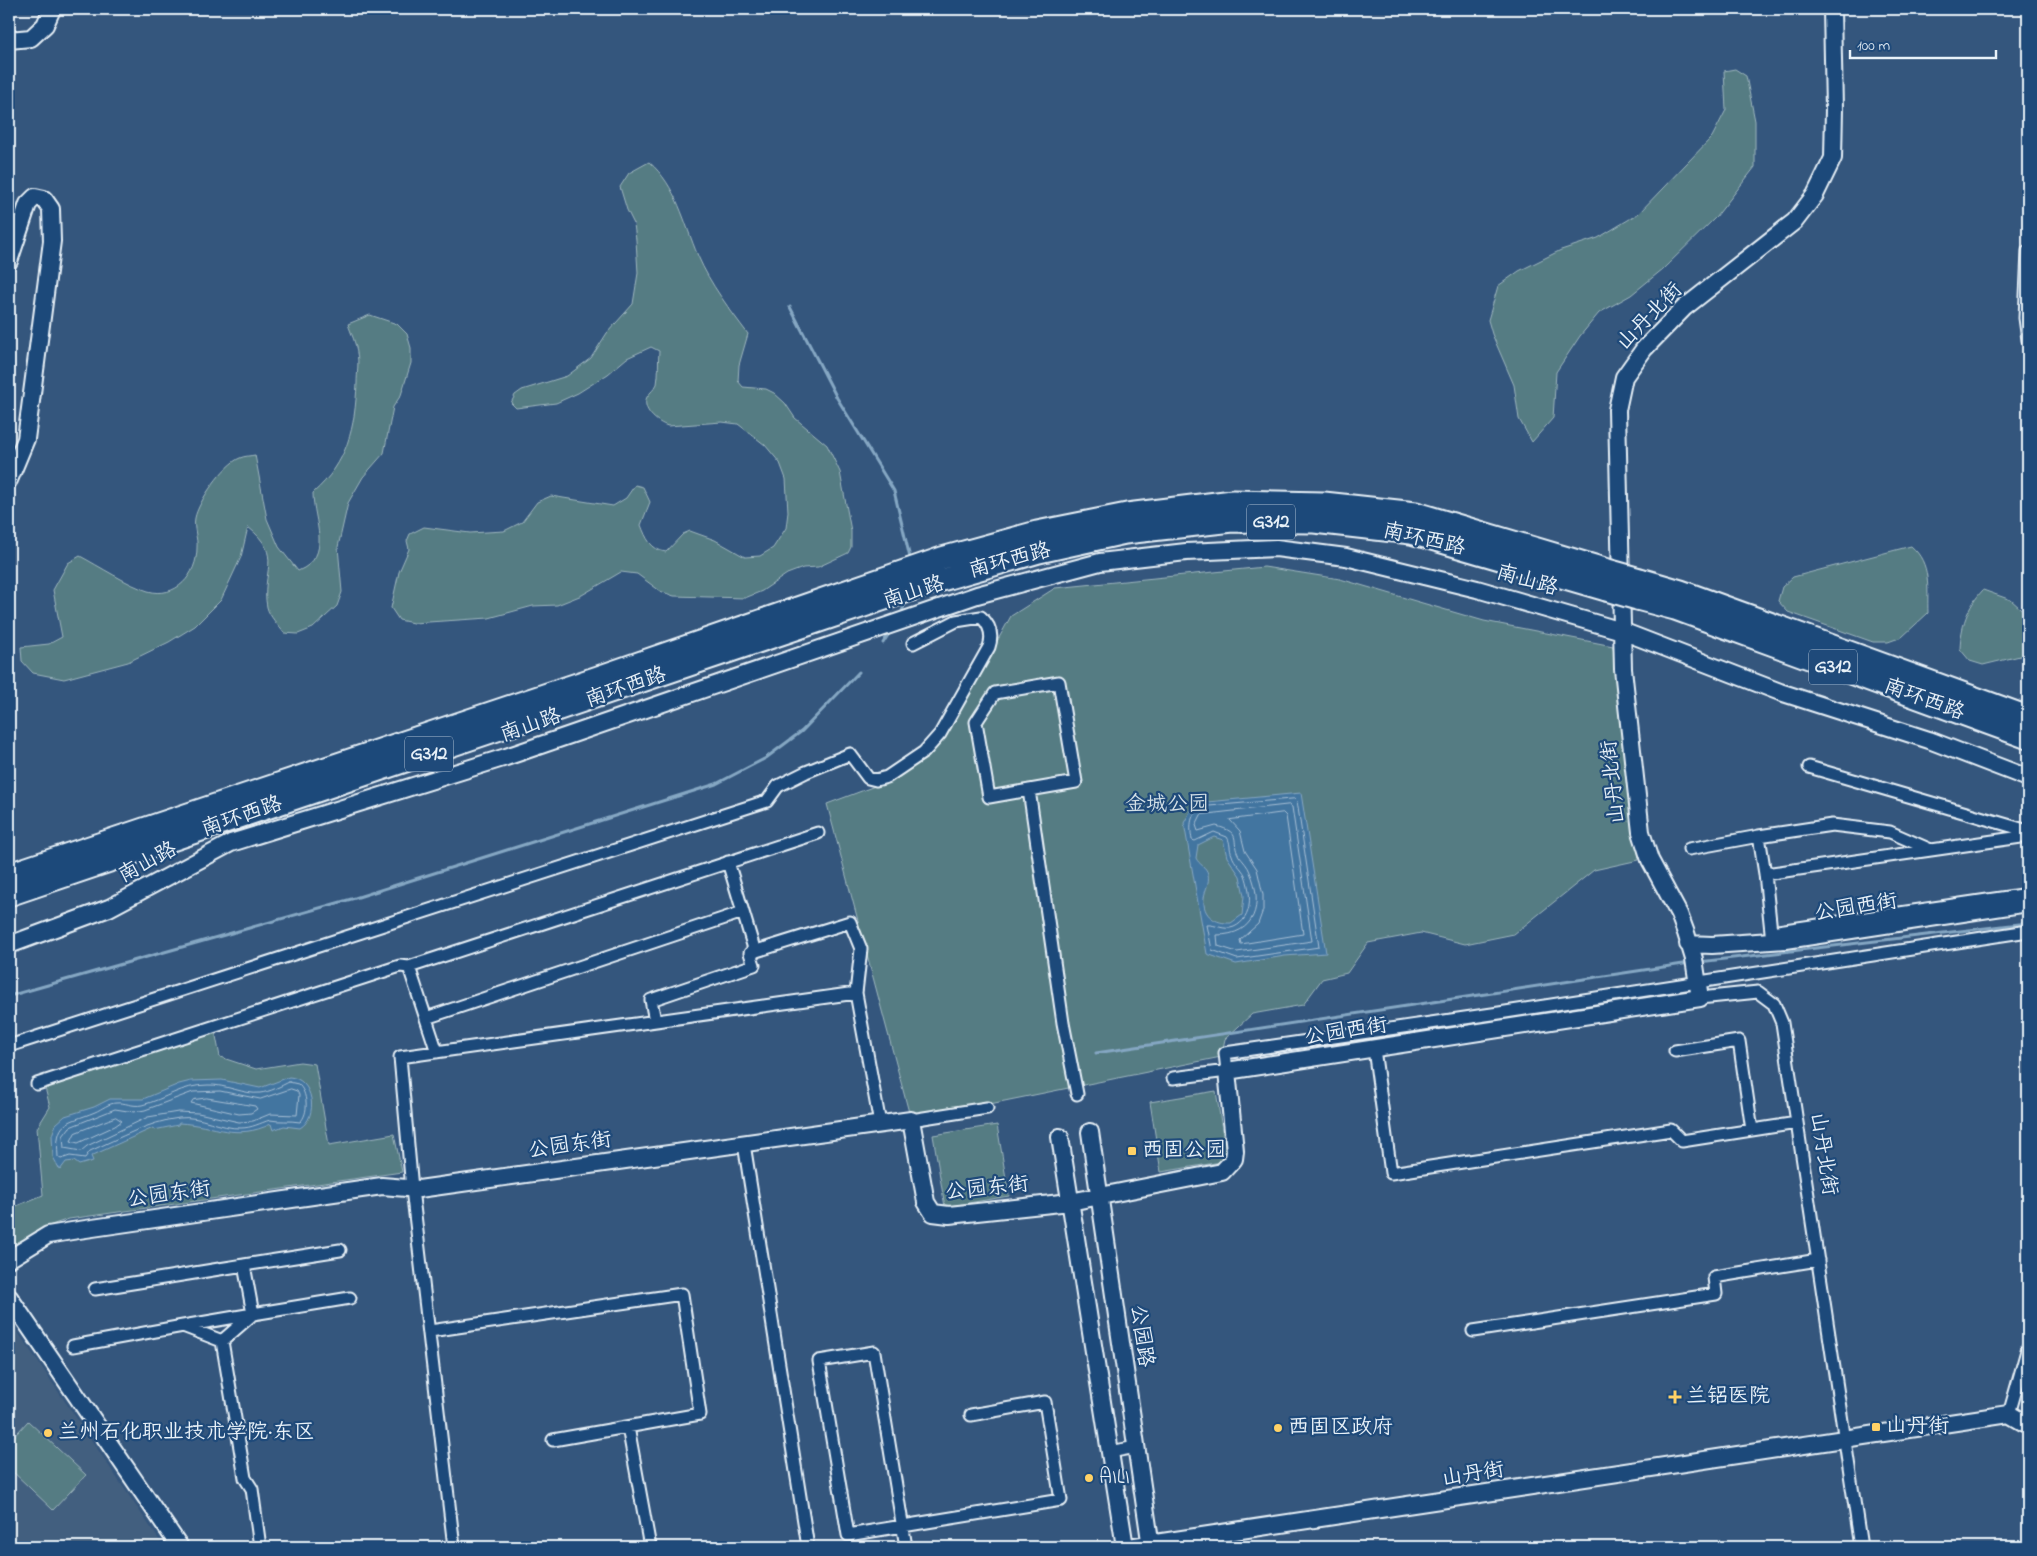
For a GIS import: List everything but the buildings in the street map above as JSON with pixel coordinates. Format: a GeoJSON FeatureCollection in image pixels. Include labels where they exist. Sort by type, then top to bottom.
{"type":"FeatureCollection","features":[{"type":"Feature","properties":{"kind":"highway","name":"南环西路"},"geometry":{"type":"LineString","coordinates":[[9,895],[848,602],[942,558],[1037,532],[1127,514],[1233,501],[1324,503],[1416,513],[1607,580]]}},
{"type":"Feature","properties":{"kind":"highway","name":"南环西路"},"geometry":{"type":"LineString","coordinates":[[9,874],[848,602],[935,582],[1039,552],[1125,533],[1232,521],[1314,522],[1411,532],[1607,580],[1638,589],[1675,609],[2028,738]]}},
{"type":"Feature","properties":{"kind":"highway","name":"南环西路"},"geometry":{"type":"LineString","coordinates":[[1638,589],[1681,591],[2028,717]]}},
{"type":"Feature","properties":{"kind":"street"},"geometry":{"type":"LineString","coordinates":[[9,40],[31,38],[45,25],[52,9]]}},
{"type":"Feature","properties":{"kind":"street","name":"山丹北街"},"geometry":{"type":"LineString","coordinates":[[1832,9],[1833,158],[1815,195],[1795,221],[1684,308],[1640,354],[1624,377],[1617,410],[1623,669],[1641,832],[1650,860],[1679,914],[1691,951],[1700,998],[1758,992],[1774,1004],[1782,1023],[1861,1547]]}},
{"type":"Feature","properties":{"kind":"street"},"geometry":{"type":"LineString","coordinates":[[9,261],[28,204],[35,197],[44,199],[51,210],[52,241],[26,439],[9,480]]}},
{"type":"Feature","properties":{"kind":"street"},"geometry":{"type":"LineString","coordinates":[[2028,251],[2025,318],[2028,340]]}},
{"type":"Feature","properties":{"kind":"street","name":"南山路"},"geometry":{"type":"LineString","coordinates":[[9,945],[109,908],[231,843],[506,757],[951,603],[1100,562],[1186,552],[1276,548],[1346,557],[1477,589],[1622,631],[1780,692],[1929,740],[2028,778]]}},
{"type":"Feature","properties":{"kind":"street"},"geometry":{"type":"LineString","coordinates":[[951,603],[956,621]]}},
{"type":"Feature","properties":{"kind":"street"},"geometry":{"type":"LineString","coordinates":[[9,1046],[767,801],[778,786],[850,754],[868,778],[876,780],[887,777],[924,752],[940,734],[989,647],[991,631],[981,616],[956,621],[913,643]]}},
{"type":"Feature","properties":{"kind":"street"},"geometry":{"type":"LineString","coordinates":[[1059,682],[1076,782],[1029,790],[989,797],[976,722],[995,693],[1059,682]]}},
{"type":"Feature","properties":{"kind":"street"},"geometry":{"type":"LineString","coordinates":[[1809,767],[2028,831]]}},
{"type":"Feature","properties":{"kind":"street"},"geometry":{"type":"LineString","coordinates":[[1029,790],[1063,1024],[1077,1094]]}},
{"type":"Feature","properties":{"kind":"street"},"geometry":{"type":"LineString","coordinates":[[1689,849],[1832,825],[1890,832],[1931,850]]}},
{"type":"Feature","properties":{"kind":"street"},"geometry":{"type":"LineString","coordinates":[[37,1084],[400,966],[409,967],[818,833]]}},
{"type":"Feature","properties":{"kind":"street"},"geometry":{"type":"LineString","coordinates":[[1759,836],[1771,937],[2028,894]]}},
{"type":"Feature","properties":{"kind":"street"},"geometry":{"type":"LineString","coordinates":[[1765,874],[2028,836]]}},
{"type":"Feature","properties":{"kind":"street"},"geometry":{"type":"LineString","coordinates":[[728,862],[755,952]]}},
{"type":"Feature","properties":{"kind":"street","name":"公园西街"},"geometry":{"type":"LineString","coordinates":[[1691,951],[1771,937],[2028,903]]}},
{"type":"Feature","properties":{"kind":"street"},"geometry":{"type":"LineString","coordinates":[[426,1018],[743,912]]}},
{"type":"Feature","properties":{"kind":"street"},"geometry":{"type":"LineString","coordinates":[[656,1021],[650,1000],[754,965],[750,953],[850,922],[861,949],[856,993],[880,1124]]}},
{"type":"Feature","properties":{"kind":"street"},"geometry":{"type":"LineString","coordinates":[[1070,1202],[1222,1172],[1229,1166],[1234,1159],[1235,1137],[1225,1054],[1696,979],[2028,931]]}},
{"type":"Feature","properties":{"kind":"street"},"geometry":{"type":"LineString","coordinates":[[409,967],[436,1052]]}},
{"type":"Feature","properties":{"kind":"street"},"geometry":{"type":"LineString","coordinates":[[454,1547],[412,1189],[400,1056],[856,993]]}},
{"type":"Feature","properties":{"kind":"street","name":"公园西街"},"geometry":{"type":"LineString","coordinates":[[1227,1072],[1700,998]]}},
{"type":"Feature","properties":{"kind":"street"},"geometry":{"type":"LineString","coordinates":[[1674,1051],[1739,1041],[1752,1130]]}},
{"type":"Feature","properties":{"kind":"street"},"geometry":{"type":"LineString","coordinates":[[1374,1049],[1391,1173],[1671,1130],[1682,1141],[1797,1123]]}},
{"type":"Feature","properties":{"kind":"street"},"geometry":{"type":"LineString","coordinates":[[1173,1078],[1227,1072]]}},
{"type":"Feature","properties":{"kind":"street"},"geometry":{"type":"LineString","coordinates":[[911,1120],[987,1108]]}},
{"type":"Feature","properties":{"kind":"street","name":"公园东街"},"geometry":{"type":"LineString","coordinates":[[9,1259],[48,1235],[72,1230],[382,1186],[412,1189],[911,1120],[926,1202],[933,1213],[949,1215],[1070,1202]]}},
{"type":"Feature","properties":{"kind":"street","name":"公园路"},"geometry":{"type":"LineString","coordinates":[[1090,1132],[1151,1546]]}},
{"type":"Feature","properties":{"kind":"street"},"geometry":{"type":"LineString","coordinates":[[1060,1137],[1125,1547]]}},
{"type":"Feature","properties":{"kind":"street"},"geometry":{"type":"LineString","coordinates":[[744,1144],[808,1547]]}},
{"type":"Feature","properties":{"kind":"street"},"geometry":{"type":"LineString","coordinates":[[95,1289],[340,1250]]}},
{"type":"Feature","properties":{"kind":"street"},"geometry":{"type":"LineString","coordinates":[[1473,1332],[1716,1294],[1714,1277],[1818,1260]]}},
{"type":"Feature","properties":{"kind":"street"},"geometry":{"type":"LineString","coordinates":[[244,1265],[253,1314]]}},
{"type":"Feature","properties":{"kind":"street"},"geometry":{"type":"LineString","coordinates":[[430,1331],[682,1294],[700,1414],[553,1440]]}},
{"type":"Feature","properties":{"kind":"street"},"geometry":{"type":"LineString","coordinates":[[9,1296],[180,1547]]}},
{"type":"Feature","properties":{"kind":"street"},"geometry":{"type":"LineString","coordinates":[[73,1346],[350,1298]]}},
{"type":"Feature","properties":{"kind":"street"},"geometry":{"type":"LineString","coordinates":[[222,1341],[253,1314]]}},
{"type":"Feature","properties":{"kind":"street"},"geometry":{"type":"LineString","coordinates":[[183,1326],[222,1341]]}},
{"type":"Feature","properties":{"kind":"street"},"geometry":{"type":"LineString","coordinates":[[222,1341],[245,1478],[252,1489],[260,1547]]}},
{"type":"Feature","properties":{"kind":"street"},"geometry":{"type":"LineString","coordinates":[[2028,1347],[2008,1414],[2028,1425]]}},
{"type":"Feature","properties":{"kind":"street"},"geometry":{"type":"LineString","coordinates":[[906,1547],[903,1526],[874,1352],[819,1361],[848,1535],[903,1526],[1061,1500],[1045,1402],[971,1414]]}},
{"type":"Feature","properties":{"kind":"street","name":"山丹街"},"geometry":{"type":"LineString","coordinates":[[1129,1547],[1151,1546],[2008,1414]]}},
{"type":"Feature","properties":{"kind":"street"},"geometry":{"type":"LineString","coordinates":[[628,1427],[650,1547]]}},
{"type":"Feature","properties":{"kind":"street"},"geometry":{"type":"LineString","coordinates":[[1110,1452],[1136,1447]]}},
{"type":"Feature","properties":{"kind":"shaded area","name":"兰州石化职业技术学院·东区"},"geometry":{"type":"Polygon","coordinates":[[[9,1319],[164,1547],[9,1547],[9,1319]]]}},
{"type":"Feature","properties":{"kind":"green space"},"geometry":{"type":"Polygon","coordinates":[[[1735,69],[1746,76],[1755,121],[1755,167],[1716,217],[1663,269],[1631,295],[1599,313],[1580,336],[1556,372],[1553,418],[1532,442],[1519,419],[1514,385],[1488,320],[1498,286],[1519,271],[1561,250],[1598,238],[1638,214],[1712,137],[1726,110],[1724,71],[1735,69]]]}},
{"type":"Feature","properties":{"kind":"green space"},"geometry":{"type":"Polygon","coordinates":[[[649,162],[659,172],[673,194],[708,277],[748,334],[739,365],[738,381],[743,387],[766,389],[774,393],[785,403],[795,418],[827,445],[840,472],[851,531],[851,547],[848,553],[818,567],[803,568],[787,574],[762,591],[745,598],[674,596],[660,591],[637,574],[621,572],[582,595],[557,605],[533,606],[489,618],[413,623],[399,620],[391,608],[399,572],[409,549],[407,541],[410,534],[424,527],[470,533],[504,531],[522,522],[537,502],[551,496],[613,506],[626,498],[635,485],[643,487],[650,502],[641,525],[647,539],[653,546],[666,552],[683,534],[690,531],[715,540],[745,557],[760,556],[773,548],[786,528],[788,512],[786,479],[780,463],[765,445],[738,424],[722,422],[668,426],[659,422],[648,411],[646,406],[647,397],[657,384],[658,376],[659,351],[651,347],[627,358],[608,374],[578,393],[556,403],[516,408],[511,403],[515,395],[522,390],[567,376],[591,358],[607,333],[633,304],[638,273],[636,240],[634,224],[627,210],[620,187],[629,173],[649,162]]]}},
{"type":"Feature","properties":{"kind":"green space"},"geometry":{"type":"Polygon","coordinates":[[[370,315],[397,324],[407,334],[411,348],[411,363],[401,395],[393,407],[384,453],[363,477],[348,503],[338,547],[342,592],[337,606],[313,628],[298,634],[284,633],[267,607],[266,584],[269,565],[266,547],[248,527],[241,557],[221,600],[195,626],[169,642],[128,662],[64,679],[33,673],[22,661],[21,647],[49,644],[62,637],[53,590],[68,563],[80,556],[123,580],[148,591],[158,593],[176,588],[189,576],[196,558],[195,518],[201,503],[220,475],[242,457],[255,455],[267,519],[279,547],[298,571],[309,564],[316,556],[319,547],[313,493],[325,481],[342,456],[354,415],[358,360],[356,346],[348,324],[370,315]]]}},
{"type":"Feature","properties":{"kind":"green space"},"geometry":{"type":"Polygon","coordinates":[[[1911,546],[1918,553],[1925,569],[1928,586],[1928,613],[1902,637],[1888,642],[1873,642],[1788,612],[1778,601],[1782,587],[1793,577],[1911,546]]]}},
{"type":"Feature","properties":{"kind":"green space","name":"金城公园"},"geometry":{"type":"Polygon","coordinates":[[[1264,567],[1340,579],[1484,621],[1613,646],[1639,860],[1594,870],[1514,934],[1465,944],[1421,933],[1368,943],[1347,973],[1322,979],[1303,1005],[1252,1014],[1225,1039],[1221,1057],[911,1120],[827,804],[883,783],[928,756],[966,698],[1011,616],[1055,588],[1264,567]]]}},
{"type":"Feature","properties":{"kind":"green space"},"geometry":{"type":"Polygon","coordinates":[[[1983,590],[2011,600],[2028,615],[2028,654],[1983,665],[1970,661],[1960,649],[1962,633],[1969,610],[1983,590]]]}},
{"type":"Feature","properties":{"kind":"green space"},"geometry":{"type":"Polygon","coordinates":[[[215,1031],[220,1057],[256,1069],[300,1062],[315,1064],[329,1145],[394,1134],[402,1172],[69,1219],[48,1226],[9,1249],[9,1209],[43,1195],[37,1128],[50,1107],[44,1084],[215,1031]]]}},
{"type":"Feature","properties":{"kind":"green space"},"geometry":{"type":"Polygon","coordinates":[[[1216,1091],[1227,1161],[1161,1172],[1150,1102],[1216,1091]]]}},
{"type":"Feature","properties":{"kind":"green space"},"geometry":{"type":"Polygon","coordinates":[[[997,1125],[1009,1196],[945,1207],[933,1135],[997,1125]]]}},
{"type":"Feature","properties":{"kind":"green space"},"geometry":{"type":"Polygon","coordinates":[[[28,1421],[86,1475],[53,1510],[9,1468],[9,1442],[28,1421]]]}},
{"type":"Feature","properties":{"kind":"water"},"geometry":{"type":"Polygon","coordinates":[[[1301,793],[1326,953],[1285,956],[1236,964],[1207,954],[1184,823],[1193,806],[1197,803],[1301,793]],[[1214,837],[1198,845],[1196,858],[1208,874],[1204,898],[1205,910],[1215,920],[1231,923],[1242,915],[1244,896],[1240,876],[1227,857],[1223,840],[1214,837]]]}},
{"type":"Feature","properties":{"kind":"water"},"geometry":{"type":"Polygon","coordinates":[[[289,1077],[297,1079],[304,1084],[311,1099],[310,1116],[300,1128],[284,1126],[273,1130],[271,1124],[258,1129],[236,1132],[179,1123],[178,1125],[154,1130],[153,1128],[91,1156],[93,1161],[79,1165],[74,1161],[66,1162],[60,1170],[53,1157],[52,1135],[56,1124],[65,1116],[94,1107],[110,1099],[143,1099],[191,1081],[222,1080],[260,1088],[289,1077]]]}},
{"type":"Feature","properties":{"kind":"waterway"},"geometry":{"type":"LineString","coordinates":[[790,307],[837,398],[894,491],[911,562]]}},
{"type":"Feature","properties":{"kind":"waterway"},"geometry":{"type":"LineString","coordinates":[[900,616],[906,601]]}},
{"type":"Feature","properties":{"kind":"waterway"},"geometry":{"type":"LineString","coordinates":[[883,643],[890,632]]}},
{"type":"Feature","properties":{"kind":"waterway"},"geometry":{"type":"LineString","coordinates":[[9,996],[355,898],[716,784],[766,758],[802,731],[859,672]]}},
{"type":"Feature","properties":{"kind":"waterway"},"geometry":{"type":"LineString","coordinates":[[1699,962],[2028,923]]}},
{"type":"Feature","properties":{"kind":"waterway"},"geometry":{"type":"LineString","coordinates":[[1096,1053],[1690,963]]}},
{"type":"Feature","properties":{"kind":"place","name":"西固公园"},"geometry":{"type":"Point","coordinates":[1132,1151]}},
{"type":"Feature","properties":{"kind":"place","name":"兰铝医院"},"geometry":{"type":"Point","coordinates":[1675,1397]}},
{"type":"Feature","properties":{"kind":"place","name":"山丹街"},"geometry":{"type":"Point","coordinates":[1876,1427]}},
{"type":"Feature","properties":{"kind":"place","name":"西固区政府"},"geometry":{"type":"Point","coordinates":[1278,1428]}},
{"type":"Feature","properties":{"kind":"place","name":"兰州石化职业技术学院·东区"},"geometry":{"type":"Point","coordinates":[48,1433]}},
{"type":"Feature","properties":{"kind":"place","name":"AILI"},"geometry":{"type":"Point","coordinates":[1089,1478]}}]}
